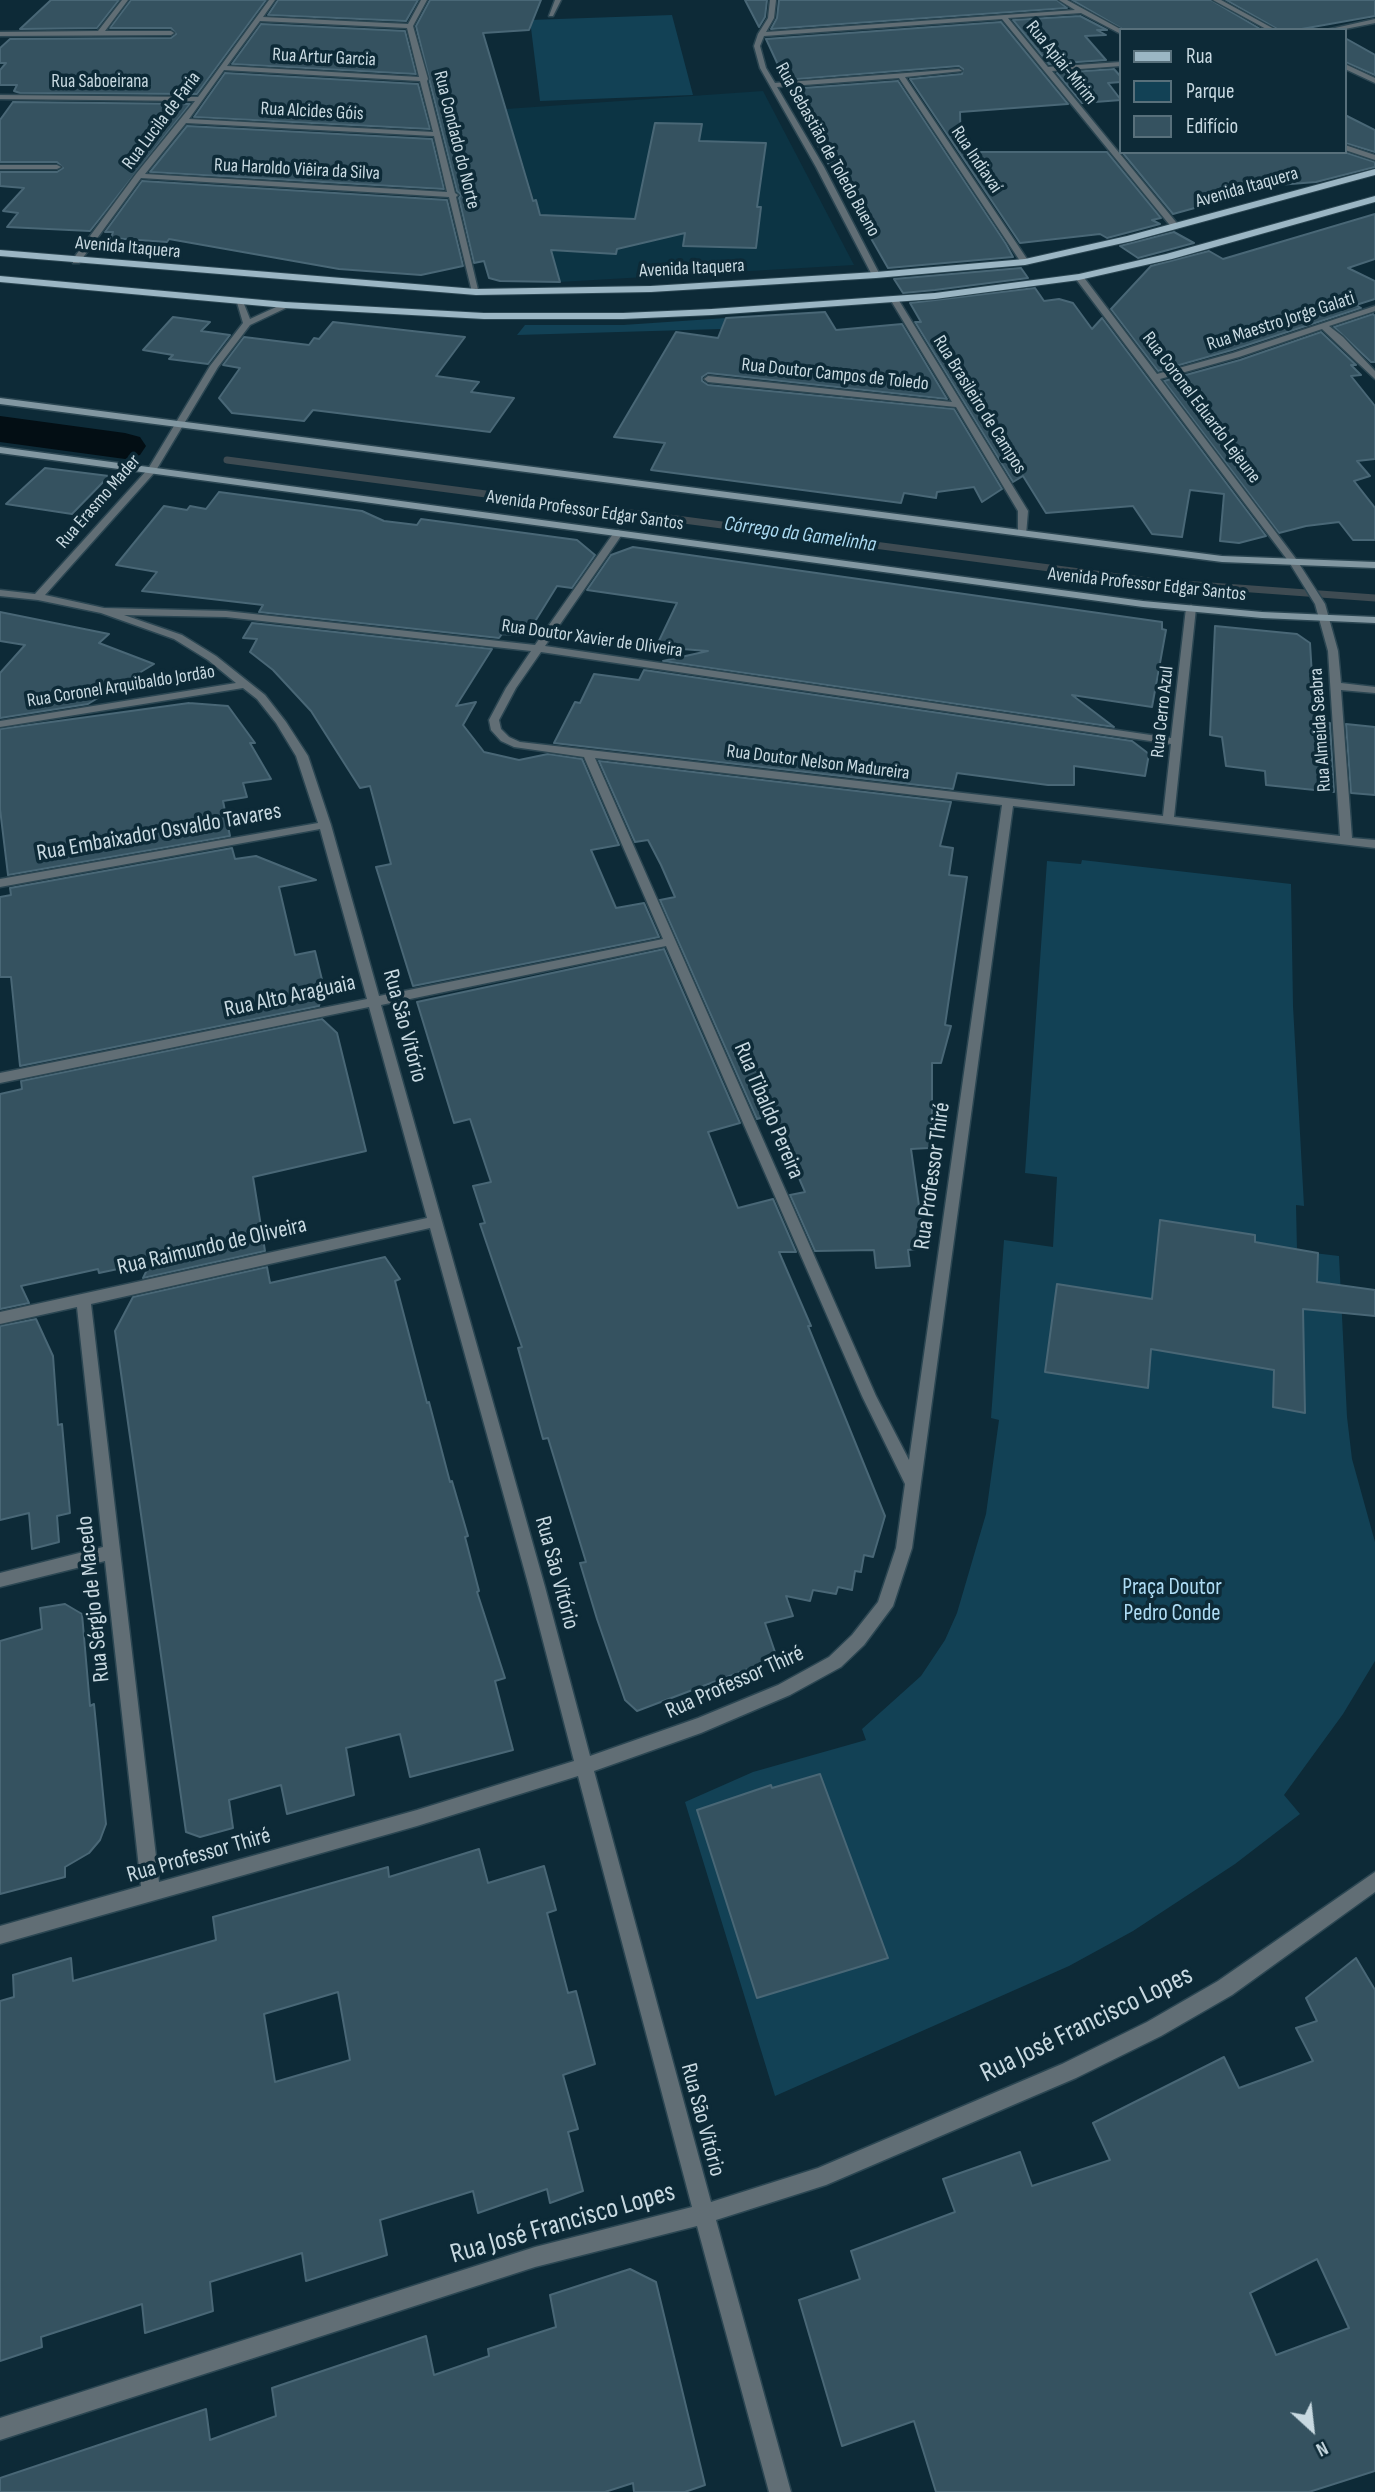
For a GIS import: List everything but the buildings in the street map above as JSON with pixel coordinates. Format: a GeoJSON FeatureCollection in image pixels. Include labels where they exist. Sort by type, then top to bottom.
{"type":"FeatureCollection","features":[{"type":"Feature","properties":{"kind":"main road","name":"Avenida Itaquera"},"geometry":{"type":"LineString","coordinates":[[0,253],[476,292],[628,290],[876,275],[1025,262],[1176,227],[1375,172]]}},
{"type":"Feature","properties":{"kind":"main road","name":"Avenida Itaquera"},"geometry":{"type":"LineString","coordinates":[[0,279],[285,305],[548,318],[623,316],[894,299],[1079,277],[1168,257],[1375,199]]}},
{"type":"Feature","properties":{"kind":"main road","name":"Avenida Professor Edgar Santos"},"geometry":{"type":"LineString","coordinates":[[0,401],[1222,559],[1375,565]]}},
{"type":"Feature","properties":{"kind":"main road","name":"Avenida Professor Edgar Santos"},"geometry":{"type":"LineString","coordinates":[[0,450],[1119,601],[1375,620]]}},
{"type":"Feature","properties":{"kind":"street"},"geometry":{"type":"LineString","coordinates":[[100,33],[125,0]]}},
{"type":"Feature","properties":{"kind":"street","name":"Rua Lucila de Faria"},"geometry":{"type":"LineString","coordinates":[[76,261],[184,121],[272,0]]}},
{"type":"Feature","properties":{"kind":"street"},"geometry":{"type":"LineString","coordinates":[[258,19],[410,26],[424,0]]}},
{"type":"Feature","properties":{"kind":"street"},"geometry":{"type":"LineString","coordinates":[[551,15],[558,0]]}},
{"type":"Feature","properties":{"kind":"street","name":"Rua Sebastião de Toledo Bueno"},"geometry":{"type":"LineString","coordinates":[[773,0],[771,18],[757,46],[759,57],[876,275]]}},
{"type":"Feature","properties":{"kind":"street"},"geometry":{"type":"LineString","coordinates":[[1062,0],[1120,32]]}},
{"type":"Feature","properties":{"kind":"street"},"geometry":{"type":"LineString","coordinates":[[1216,0],[1269,28]]}},
{"type":"Feature","properties":{"kind":"street"},"geometry":{"type":"LineString","coordinates":[[761,34],[1082,11]]}},
{"type":"Feature","properties":{"kind":"street","name":"Rua Apiaí-Mirim"},"geometry":{"type":"LineString","coordinates":[[1003,16],[1176,227]]}},
{"type":"Feature","properties":{"kind":"street"},"geometry":{"type":"LineString","coordinates":[[1339,28],[1375,21]]}},
{"type":"Feature","properties":{"kind":"street","name":"Rua Condado do Norte"},"geometry":{"type":"LineString","coordinates":[[410,26],[476,292]]}},
{"type":"Feature","properties":{"kind":"street"},"geometry":{"type":"LineString","coordinates":[[0,34],[171,33]]}},
{"type":"Feature","properties":{"kind":"street"},"geometry":{"type":"LineString","coordinates":[[1047,69],[1120,64]]}},
{"type":"Feature","properties":{"kind":"street"},"geometry":{"type":"LineString","coordinates":[[1347,67],[1375,81]]}},
{"type":"Feature","properties":{"kind":"street","name":"Rua Artur Garcia"},"geometry":{"type":"LineString","coordinates":[[221,68],[425,79]]}},
{"type":"Feature","properties":{"kind":"street"},"geometry":{"type":"LineString","coordinates":[[772,85],[959,71]]}},
{"type":"Feature","properties":{"kind":"street","name":"Rua Indiavaí"},"geometry":{"type":"LineString","coordinates":[[901,76],[1025,262]]}},
{"type":"Feature","properties":{"kind":"street","name":"Rua Saboeirana"},"geometry":{"type":"LineString","coordinates":[[0,97],[199,99]]}},
{"type":"Feature","properties":{"kind":"street","name":"Rua Alcides Góis"},"geometry":{"type":"LineString","coordinates":[[184,121],[438,134]]}},
{"type":"Feature","properties":{"kind":"street"},"geometry":{"type":"LineString","coordinates":[[1347,148],[1375,158]]}},
{"type":"Feature","properties":{"kind":"street"},"geometry":{"type":"LineString","coordinates":[[0,167],[57,167]]}},
{"type":"Feature","properties":{"kind":"street","name":"Rua Haroldo Viêira da Silva"},"geometry":{"type":"LineString","coordinates":[[139,176],[454,195]]}},
{"type":"Feature","properties":{"kind":"street","name":"Rua Coronel Eduardo Lejeune"},"geometry":{"type":"LineString","coordinates":[[1079,277],[1157,377],[1302,574]]}},
{"type":"Feature","properties":{"kind":"street","name":"Rua Brasileiro de Campos"},"geometry":{"type":"LineString","coordinates":[[894,299],[1023,511],[1023,533]]}},
{"type":"Feature","properties":{"kind":"street"},"geometry":{"type":"LineString","coordinates":[[239,301],[247,323],[285,305]]}},
{"type":"Feature","properties":{"kind":"street","name":"Rua Maestro Jorge Galati"},"geometry":{"type":"LineString","coordinates":[[1157,377],[1236,355],[1375,309]]}},
{"type":"Feature","properties":{"kind":"street","name":"Rua Erasmo Mader"},"geometry":{"type":"LineString","coordinates":[[38,597],[152,470],[214,366],[247,323]]}},
{"type":"Feature","properties":{"kind":"street"},"geometry":{"type":"LineString","coordinates":[[1322,326],[1340,339],[1375,376]]}},
{"type":"Feature","properties":{"kind":"street","name":"Rua Doutor Campos de Toledo"},"geometry":{"type":"LineString","coordinates":[[708,379],[958,405]]}},
{"type":"Feature","properties":{"kind":"street","name":"Rua Doutor Nelson Madureira"},"geometry":{"type":"LineString","coordinates":[[618,533],[541,649],[511,688],[494,720],[496,730],[505,739],[518,745],[588,754],[1375,844]]}},
{"type":"Feature","properties":{"kind":"street","name":"Rua Almeida Seabra"},"geometry":{"type":"LineString","coordinates":[[1302,574],[1326,618],[1335,686],[1346,840]]}},
{"type":"Feature","properties":{"kind":"street","name":"Rua Doutor Xavier de Oliveira"},"geometry":{"type":"LineString","coordinates":[[0,593],[38,597],[104,611],[226,614],[541,649],[1177,742]]}},
{"type":"Feature","properties":{"kind":"street","name":"Rua Cerro Azul"},"geometry":{"type":"LineString","coordinates":[[1168,820],[1191,608]]}},
{"type":"Feature","properties":{"kind":"street","name":"Rua São Vitório"},"geometry":{"type":"LineString","coordinates":[[104,611],[178,637],[247,684],[281,722],[302,757],[325,825],[780,2492]]}},
{"type":"Feature","properties":{"kind":"street","name":"Rua Coronel Arquibaldo Jordão"},"geometry":{"type":"LineString","coordinates":[[0,724],[247,684]]}},
{"type":"Feature","properties":{"kind":"street"},"geometry":{"type":"LineString","coordinates":[[1335,686],[1375,690]]}},
{"type":"Feature","properties":{"kind":"street","name":"Rua Tibaldo Pereira"},"geometry":{"type":"LineString","coordinates":[[588,754],[869,1396],[912,1484]]}},
{"type":"Feature","properties":{"kind":"street","name":"Rua Professor Thiré"},"geometry":{"type":"LineString","coordinates":[[0,1935],[417,1818],[584,1766],[713,1720],[784,1690],[835,1662],[858,1640],[885,1606],[904,1548],[1008,802]]}},
{"type":"Feature","properties":{"kind":"street","name":"Rua Embaixador Osvaldo Tavares"},"geometry":{"type":"LineString","coordinates":[[0,883],[325,825]]}},
{"type":"Feature","properties":{"kind":"street"},"geometry":{"type":"LineString","coordinates":[[1375,844],[1375,851]]}},
{"type":"Feature","properties":{"kind":"street","name":"Rua Alto Araguaia"},"geometry":{"type":"LineString","coordinates":[[0,1078],[671,941]]}},
{"type":"Feature","properties":{"kind":"street","name":"Rua Raimundo de Oliveira"},"geometry":{"type":"LineString","coordinates":[[0,1318],[434,1222]]}},
{"type":"Feature","properties":{"kind":"street","name":"Rua Sérgio de Macedo"},"geometry":{"type":"LineString","coordinates":[[83,1300],[151,1893]]}},
{"type":"Feature","properties":{"kind":"street"},"geometry":{"type":"LineString","coordinates":[[0,1580],[112,1552]]}},
{"type":"Feature","properties":{"kind":"street","name":"Rua José Francisco Lopes"},"geometry":{"type":"LineString","coordinates":[[0,2429],[535,2257],[704,2214],[819,2178],[1069,2071],[1154,2029],[1224,1988],[1375,1881]]}},
{"type":"Feature","properties":{"kind":"shaded area"},"geometry":{"type":"Polygon","coordinates":[[[763,91],[854,265],[559,282],[506,109],[763,91]]]}},
{"type":"Feature","properties":{"kind":"green space"},"geometry":{"type":"Polygon","coordinates":[[[672,15],[693,95],[540,101],[530,20],[672,15]]]}},
{"type":"Feature","properties":{"kind":"green space"},"geometry":{"type":"Polygon","coordinates":[[[726,318],[721,329],[517,335],[525,325],[623,325],[726,318]]]}},
{"type":"Feature","properties":{"kind":"green space","name":"Praça Doutor Pedro Conde"},"geometry":{"type":"Polygon","coordinates":[[[1082,860],[1291,884],[1293,1006],[1304,1206],[1296,1205],[1297,1251],[1339,1256],[1347,1417],[1352,1459],[1375,1542],[1375,1661],[1343,1714],[1284,1795],[1300,1814],[1235,1864],[1133,1931],[1069,1966],[775,2096],[685,1802],[753,1772],[866,1740],[862,1729],[921,1676],[945,1640],[957,1613],[986,1514],[999,1420],[991,1418],[1004,1240],[1053,1247],[1057,1177],[1025,1173],[1047,861],[1081,864],[1082,860]]]}},
{"type":"Feature","properties":{"kind":"waterway","name":"Córrego da Gamelinha"},"geometry":{"type":"LineString","coordinates":[[0,429],[125,446]]}},
{"type":"Feature","properties":{"kind":"waterway","name":"Córrego da Gamelinha"},"geometry":{"type":"LineString","coordinates":[[227,460],[1156,582],[1375,598]]}}]}
